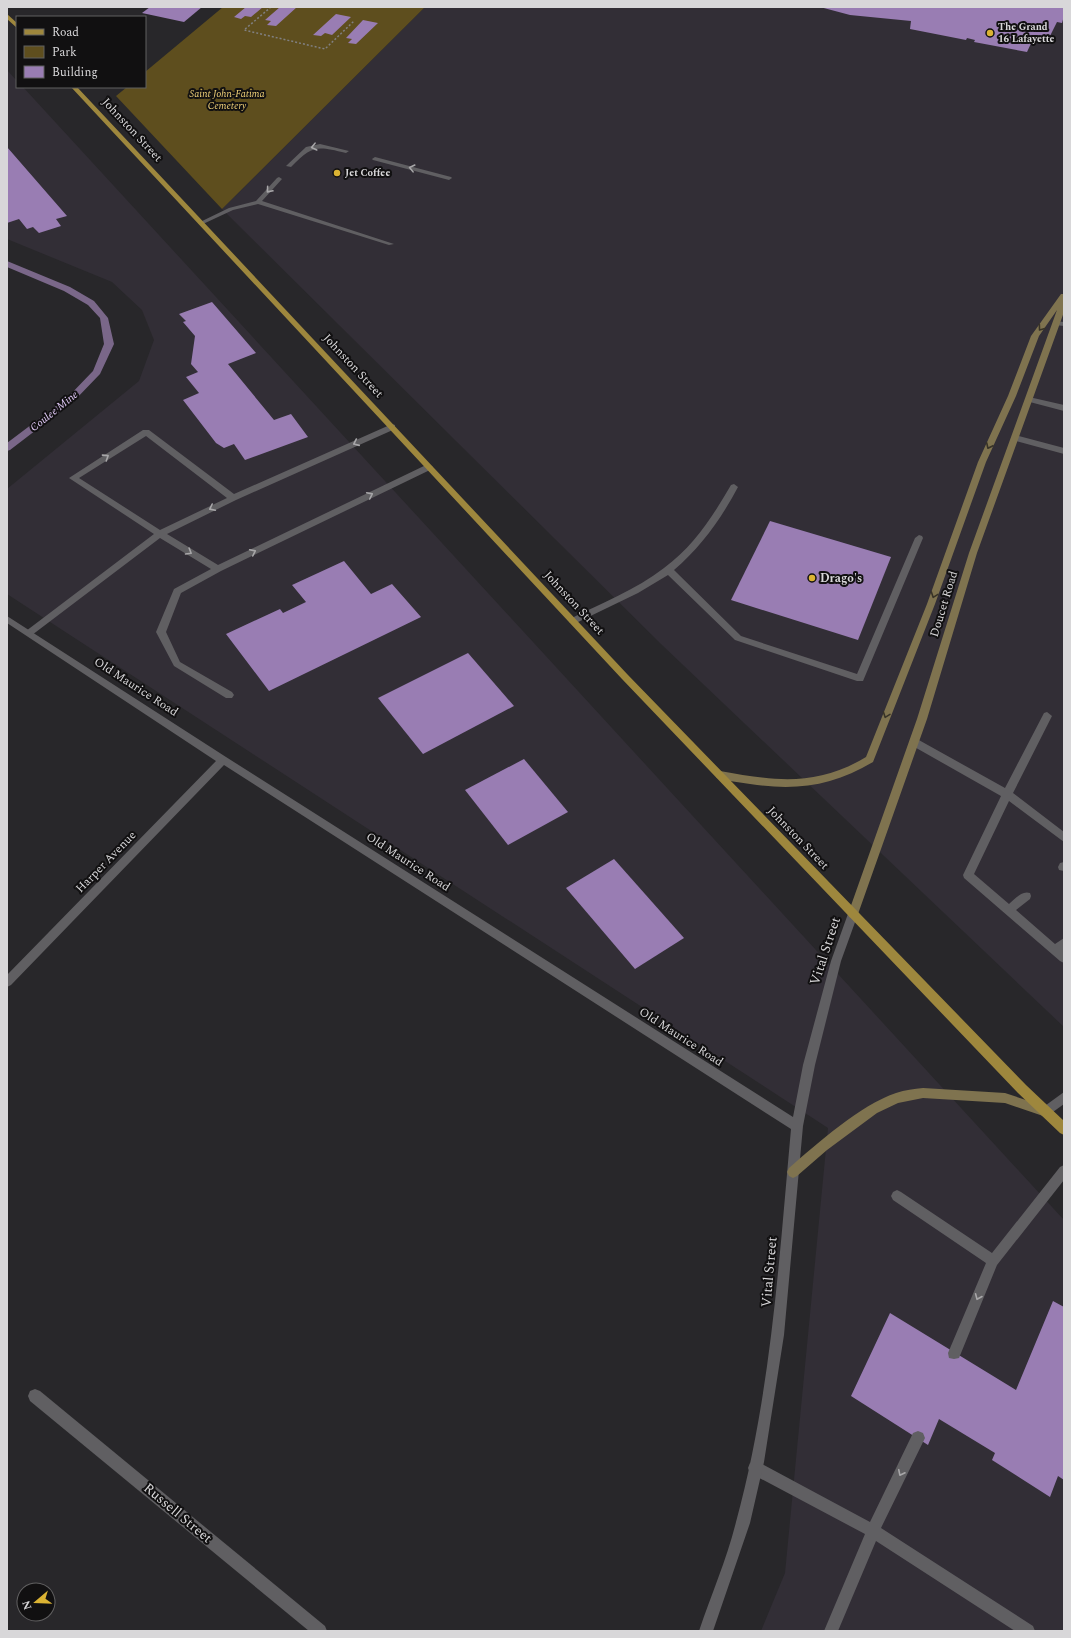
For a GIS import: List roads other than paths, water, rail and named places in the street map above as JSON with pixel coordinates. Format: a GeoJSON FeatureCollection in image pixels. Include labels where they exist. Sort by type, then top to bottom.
{"type":"FeatureCollection","features":[{"type":"Feature","properties":{"kind":"main road"},"geometry":{"type":"LineString","coordinates":[[7,16],[16,25]]}},
{"type":"Feature","properties":{"kind":"main road","name":"Johnston Street"},"geometry":{"type":"LineString","coordinates":[[75,88],[573,621],[853,914],[1064,1129]]}},
{"type":"Feature","properties":{"kind":"street"},"geometry":{"type":"LineString","coordinates":[[289,166],[304,150],[312,146],[320,145],[346,151]]}},
{"type":"Feature","properties":{"kind":"street"},"geometry":{"type":"LineString","coordinates":[[376,159],[449,178]]}},
{"type":"Feature","properties":{"kind":"street"},"geometry":{"type":"LineString","coordinates":[[258,202],[279,179]]}},
{"type":"Feature","properties":{"kind":"street"},"geometry":{"type":"LineString","coordinates":[[201,223],[231,209],[258,202],[391,244]]}},
{"type":"Feature","properties":{"kind":"street"},"geometry":{"type":"LineString","coordinates":[[720,775],[759,782],[819,781],[856,769],[870,759],[931,604],[982,462],[1012,396],[1035,336],[1064,296]]}},
{"type":"Feature","properties":{"kind":"street","name":"Doucet Road"},"geometry":{"type":"LineString","coordinates":[[853,914],[922,719],[973,553],[1029,399],[1061,323],[1064,302]]}},
{"type":"Feature","properties":{"kind":"street"},"geometry":{"type":"LineString","coordinates":[[1029,399],[1064,408]]}},
{"type":"Feature","properties":{"kind":"street"},"geometry":{"type":"LineString","coordinates":[[29,633],[160,534],[233,498],[392,427]]}},
{"type":"Feature","properties":{"kind":"street"},"geometry":{"type":"LineString","coordinates":[[218,569],[73,478],[146,432],[233,498]]}},
{"type":"Feature","properties":{"kind":"street"},"geometry":{"type":"LineString","coordinates":[[1015,438],[1064,451]]}},
{"type":"Feature","properties":{"kind":"street"},"geometry":{"type":"LineString","coordinates":[[230,695],[177,664],[161,632],[177,591],[218,569],[429,467]]}},
{"type":"Feature","properties":{"kind":"street"},"geometry":{"type":"LineString","coordinates":[[573,621],[655,579],[676,564],[711,526],[723,510],[734,487]]}},
{"type":"Feature","properties":{"kind":"street"},"geometry":{"type":"LineString","coordinates":[[668,570],[738,638],[860,679],[919,538]]}},
{"type":"Feature","properties":{"kind":"street","name":"Old Maurice Road"},"geometry":{"type":"LineString","coordinates":[[7,619],[223,760],[797,1126]]}},
{"type":"Feature","properties":{"kind":"street"},"geometry":{"type":"LineString","coordinates":[[1047,716],[968,875],[1010,910],[1060,947],[1064,958]]}},
{"type":"Feature","properties":{"kind":"street"},"geometry":{"type":"LineString","coordinates":[[914,742],[1007,794],[1064,838]]}},
{"type":"Feature","properties":{"kind":"street","name":"Harper Avenue"},"geometry":{"type":"LineString","coordinates":[[7,982],[223,760]]}},
{"type":"Feature","properties":{"kind":"street"},"geometry":{"type":"LineString","coordinates":[[1010,910],[1026,896]]}},
{"type":"Feature","properties":{"kind":"street","name":"Vital Street"},"geometry":{"type":"LineString","coordinates":[[706,1631],[743,1523],[755,1468],[778,1335],[797,1126],[809,1065],[834,969],[853,914]]}},
{"type":"Feature","properties":{"kind":"street"},"geometry":{"type":"LineString","coordinates":[[793,1172],[823,1146],[873,1109],[897,1098],[923,1093],[1005,1098],[1046,1112],[1064,1097]]}},
{"type":"Feature","properties":{"kind":"street"},"geometry":{"type":"LineString","coordinates":[[954,1353],[993,1261],[1064,1171]]}},
{"type":"Feature","properties":{"kind":"street"},"geometry":{"type":"LineString","coordinates":[[897,1196],[993,1261]]}},
{"type":"Feature","properties":{"kind":"street","name":"Russell Street"},"geometry":{"type":"LineString","coordinates":[[35,1396],[320,1631]]}},
{"type":"Feature","properties":{"kind":"street"},"geometry":{"type":"LineString","coordinates":[[831,1631],[873,1531],[918,1438]]}},
{"type":"Feature","properties":{"kind":"street"},"geometry":{"type":"LineString","coordinates":[[755,1468],[873,1531],[1028,1631]]}},
{"type":"Feature","properties":{"kind":"waterway","name":"Coulee Mine"},"geometry":{"type":"LineString","coordinates":[[7,264],[67,289],[91,303],[104,318],[109,344],[97,372],[71,399],[7,448]]}},
{"type":"Feature","properties":{"kind":"place","name":"The Grand 16 Lafayette"},"geometry":{"type":"Point","coordinates":[990,33]}},
{"type":"Feature","properties":{"kind":"place","name":"Jet Coffee"},"geometry":{"type":"Point","coordinates":[337,173]}},
{"type":"Feature","properties":{"kind":"place","name":"Drago's"},"geometry":{"type":"Point","coordinates":[812,578]}},
{"type":"Feature","properties":{"kind":"park label","name":"Saint John-Fatima Cemetery"},"geometry":{"type":"Point","coordinates":[227,100]}}]}
